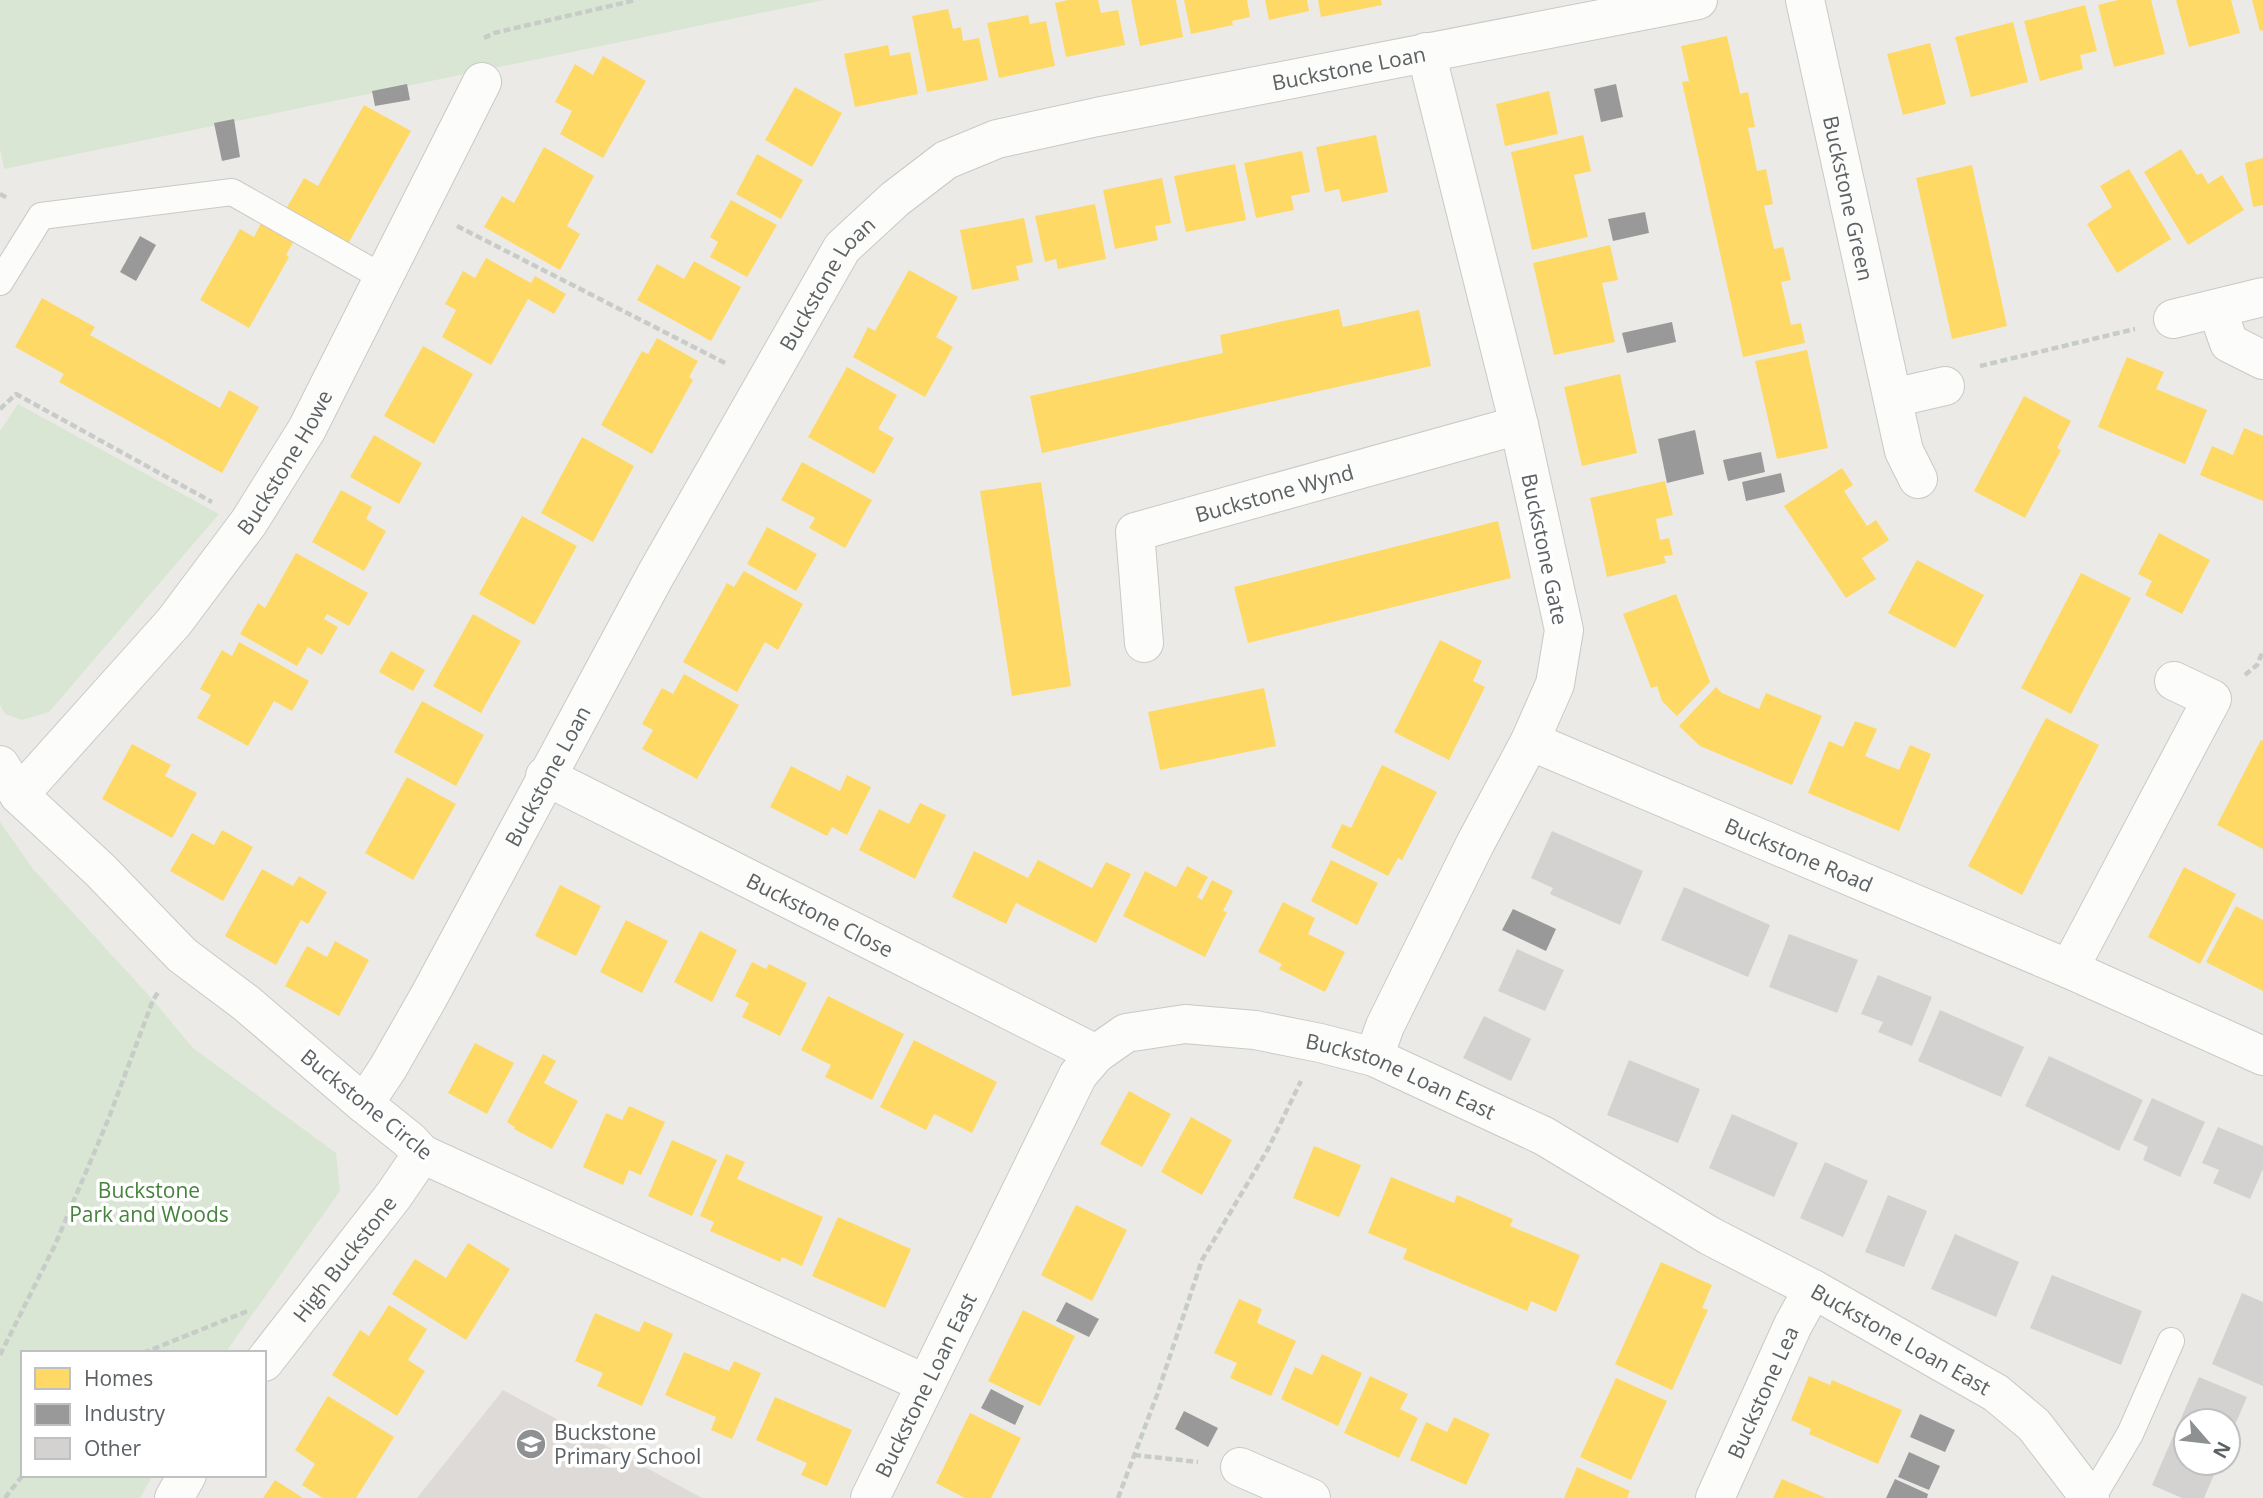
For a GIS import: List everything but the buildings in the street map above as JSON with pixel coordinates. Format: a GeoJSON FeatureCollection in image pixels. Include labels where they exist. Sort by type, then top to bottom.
{"type":"FeatureCollection","features":[{"type":"Feature","properties":{"kind":"street","name":"Buckstone Loan"},"geometry":{"type":"LineString","coordinates":[[364,1104],[428,998],[654,576],[842,248],[895,199],[946,160],[997,139],[1698,0]]}},
{"type":"Feature","properties":{"kind":"street","name":"Buckstone Green"},"geometry":{"type":"LineString","coordinates":[[1805,0],[1904,451],[1918,479]]}},
{"type":"Feature","properties":{"kind":"street","name":"Buckstone Gate"},"geometry":{"type":"LineString","coordinates":[[1374,1057],[1385,1026],[1475,844],[1530,741],[1555,684],[1564,630],[1519,425],[1426,52]]}},
{"type":"Feature","properties":{"kind":"street","name":"Buckstone Howe"},"geometry":{"type":"LineString","coordinates":[[10,780],[174,622],[249,522],[307,429],[482,82]]}},
{"type":"Feature","properties":{"kind":"street"},"geometry":{"type":"LineString","coordinates":[[2173,320],[2263,297]]}},
{"type":"Feature","properties":{"kind":"street"},"geometry":{"type":"LineString","coordinates":[[2217,309],[2229,343],[2263,360]]}},
{"type":"Feature","properties":{"kind":"street"},"geometry":{"type":"LineString","coordinates":[[1893,398],[1945,386]]}},
{"type":"Feature","properties":{"kind":"street","name":"Buckstone Wynd"},"geometry":{"type":"LineString","coordinates":[[1144,643],[1135,532],[1519,425]]}},
{"type":"Feature","properties":{"kind":"street"},"geometry":{"type":"LineString","coordinates":[[2069,969],[2212,699],[2174,681]]}},
{"type":"Feature","properties":{"kind":"street","name":"Buckstone Road"},"geometry":{"type":"LineString","coordinates":[[1530,741],[2069,969],[2263,1056]]}},
{"type":"Feature","properties":{"kind":"street","name":"Buckstone Close"},"geometry":{"type":"LineString","coordinates":[[545,776],[1096,1054]]}},
{"type":"Feature","properties":{"kind":"street","name":"Buckstone Circle"},"geometry":{"type":"LineString","coordinates":[[10,780],[182,955],[246,1003],[409,1140],[422,1154],[926,1384]]}},
{"type":"Feature","properties":{"kind":"street","name":"Buckstone Loan East"},"geometry":{"type":"LineString","coordinates":[[870,1498],[1077,1075],[1096,1054],[1126,1033],[1185,1024],[1255,1030],[1374,1057],[1544,1136],[1710,1236],[1813,1289],[1996,1393],[2034,1425],[2091,1498]]}},
{"type":"Feature","properties":{"kind":"street","name":"High Buckstone"},"geometry":{"type":"LineString","coordinates":[[266,1359],[379,1215],[422,1154]]}},
{"type":"Feature","properties":{"kind":"street","name":"Buckstone Lea"},"geometry":{"type":"LineString","coordinates":[[1714,1498],[1793,1325],[1813,1289]]}},
{"type":"Feature","properties":{"kind":"street"},"geometry":{"type":"LineString","coordinates":[[1240,1467],[1301,1496]]}},
{"type":"Feature","properties":{"kind":"street"},"geometry":{"type":"LineString","coordinates":[[174,1498],[186,1477]]}},
{"type":"Feature","properties":{"kind":"lane"},"geometry":{"type":"LineString","coordinates":[[0,282],[41,216],[232,192],[382,277]]}},
{"type":"Feature","properties":{"kind":"lane"},"geometry":{"type":"LineString","coordinates":[[2091,1498],[2130,1434],[2171,1341]]}},
{"type":"Feature","properties":{"kind":"path"},"geometry":{"type":"LineString","coordinates":[[482,39],[494,33],[636,0]]}},
{"type":"Feature","properties":{"kind":"path"},"geometry":{"type":"LineString","coordinates":[[418,206],[765,383]]}},
{"type":"Feature","properties":{"kind":"path"},"geometry":{"type":"LineString","coordinates":[[1945,386],[1959,371],[2173,320]]}},
{"type":"Feature","properties":{"kind":"path"},"geometry":{"type":"LineString","coordinates":[[0,409],[16,394],[249,522]]}},
{"type":"Feature","properties":{"kind":"path"},"geometry":{"type":"LineString","coordinates":[[0,1355],[55,1245],[108,1120],[153,1000],[182,955]]}},
{"type":"Feature","properties":{"kind":"path"},"geometry":{"type":"LineString","coordinates":[[1118,1498],[1202,1260],[1268,1149],[1320,1043]]}},
{"type":"Feature","properties":{"kind":"path"},"geometry":{"type":"LineString","coordinates":[[148,1351],[257,1307]]}},
{"type":"Feature","properties":{"kind":"path"},"geometry":{"type":"LineString","coordinates":[[1134,1455],[1240,1467]]}},
{"type":"Feature","properties":{"kind":"path"},"geometry":{"type":"LineString","coordinates":[[5,1498],[21,1477]]}},
{"type":"Feature","properties":{"kind":"shaded area","name":"Buckstone Primary School"},"geometry":{"type":"Polygon","coordinates":[[[503,1390],[702,1498],[417,1498],[503,1390]]]}},
{"type":"Feature","properties":{"kind":"green space"},"geometry":{"type":"Polygon","coordinates":[[[0,0],[824,0],[4,169],[0,149],[0,0]]]}},
{"type":"Feature","properties":{"kind":"green space"},"geometry":{"type":"Polygon","coordinates":[[[18,404],[219,514],[49,712],[22,720],[5,714],[0,705],[0,431],[18,404]]]}},
{"type":"Feature","properties":{"kind":"green space","name":"Buckstone Park and Woods"},"geometry":{"type":"Polygon","coordinates":[[[0,822],[33,869],[153,1000],[193,1048],[336,1153],[340,1191],[226,1351],[21,1351],[21,1477],[152,1477],[140,1498],[0,1498],[0,822]]]}},
{"type":"Feature","properties":{"kind":"place","name":"Buckstone Primary School"},"geometry":{"type":"Point","coordinates":[531,1444]}}]}
